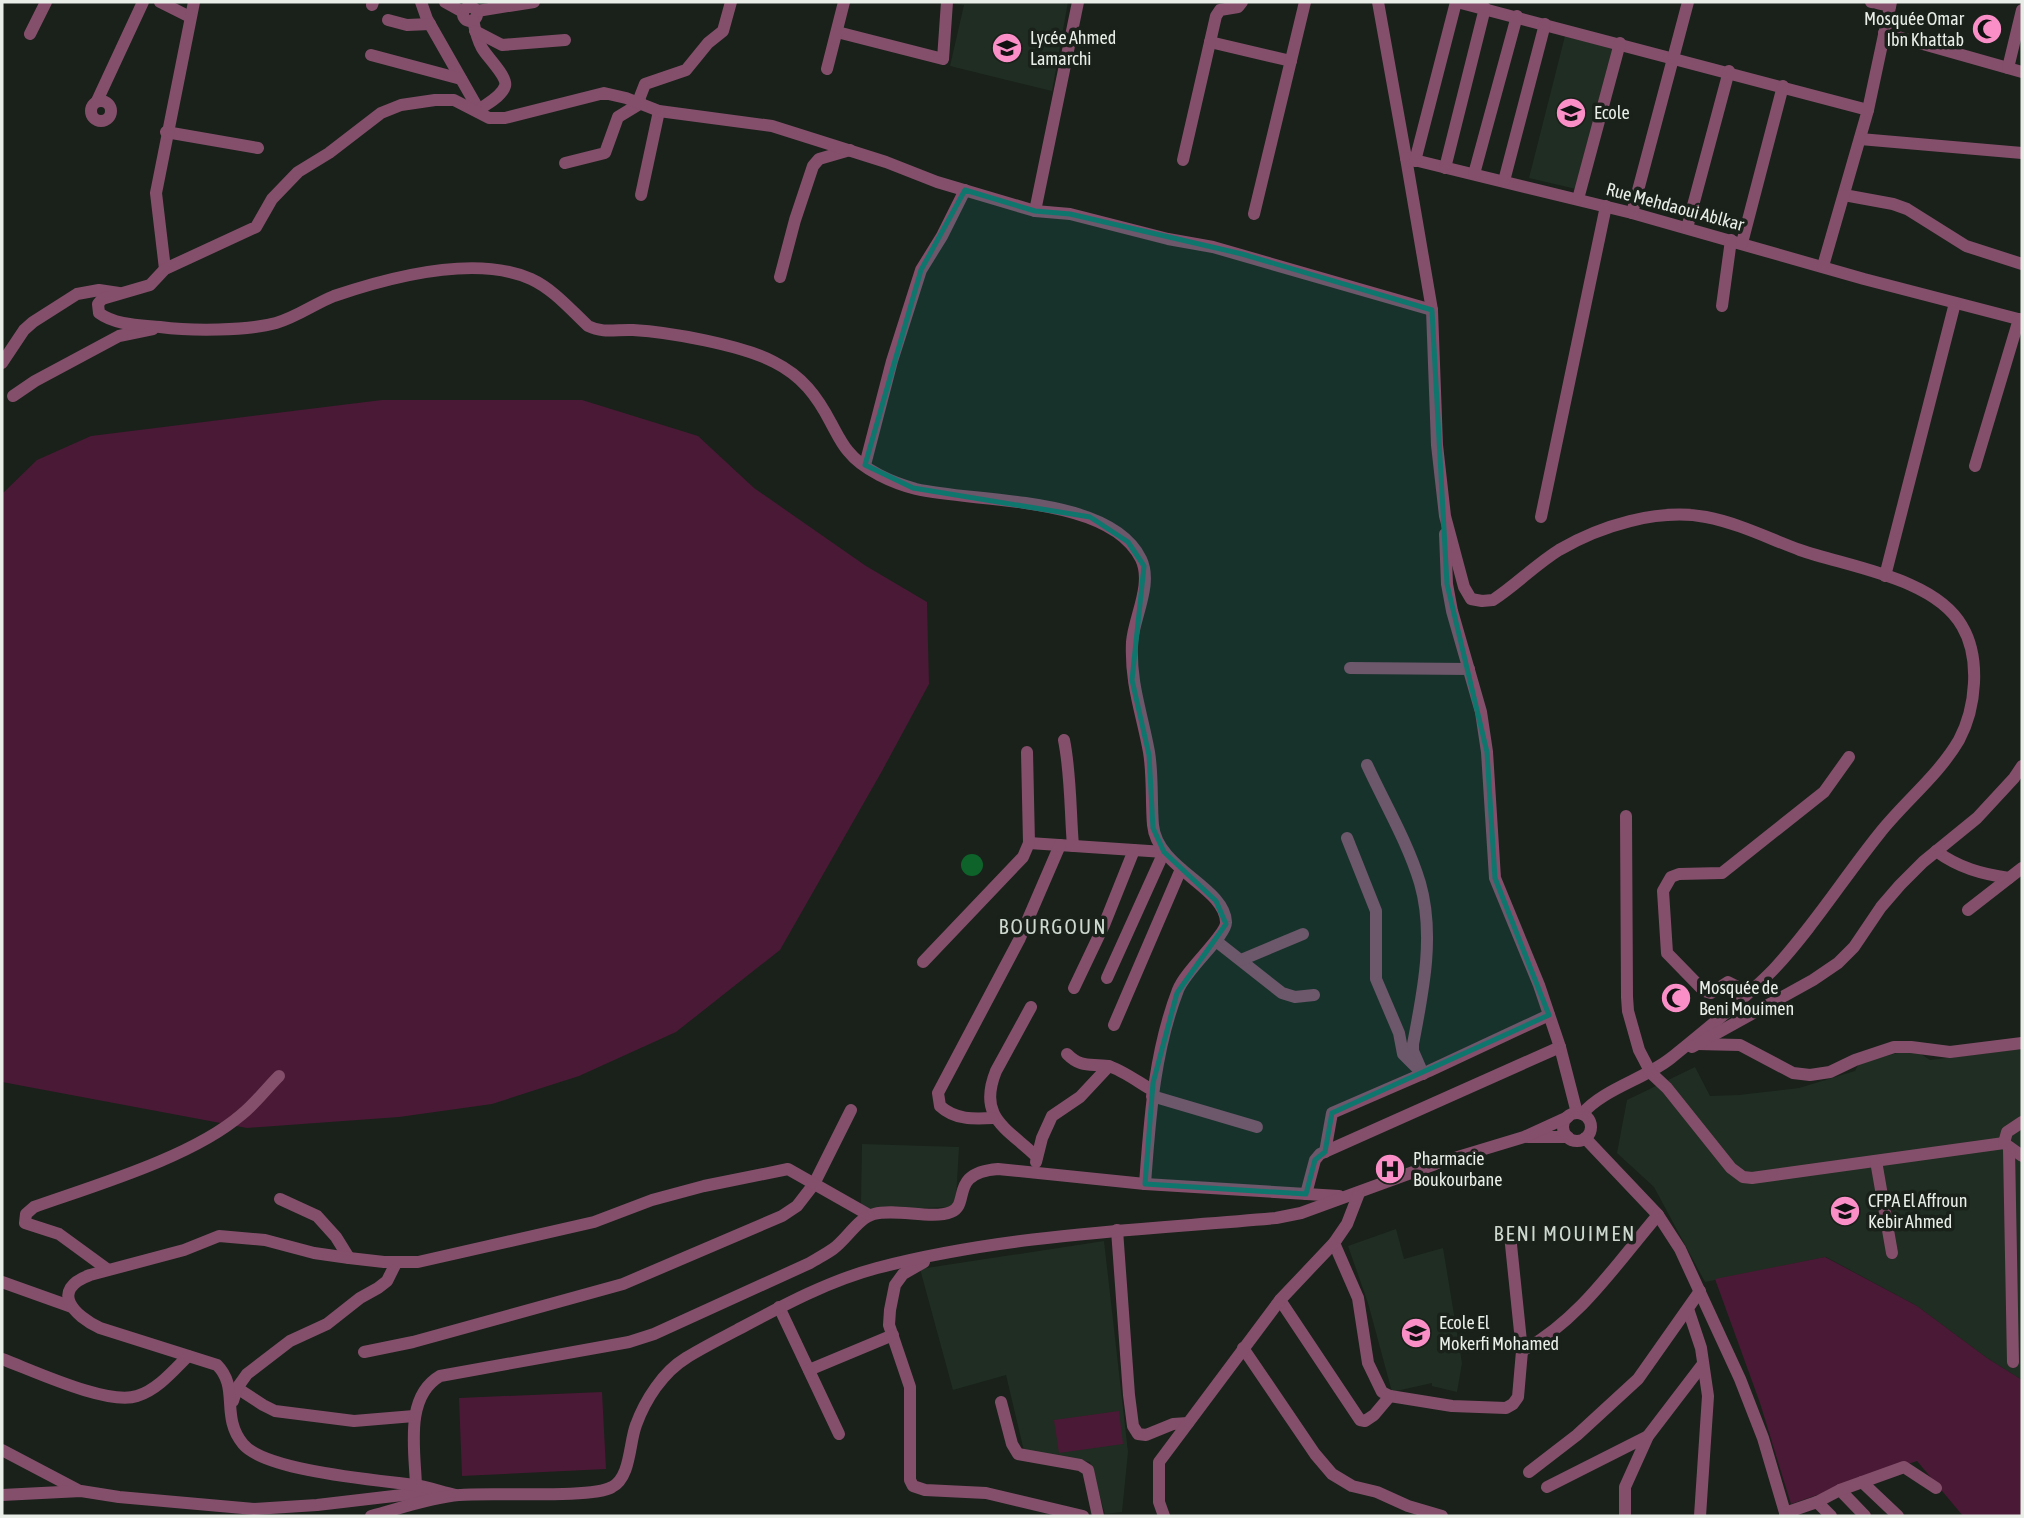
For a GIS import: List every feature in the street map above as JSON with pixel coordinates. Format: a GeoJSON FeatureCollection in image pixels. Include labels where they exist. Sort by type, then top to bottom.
{"type":"FeatureCollection","features":[{"type":"Feature","properties":{"kind":"street"},"geometry":{"type":"LineString","coordinates":[[30,34],[46,2]]}},
{"type":"Feature","properties":{"kind":"street"},"geometry":{"type":"LineString","coordinates":[[97,101],[143,2]]}},
{"type":"Feature","properties":{"kind":"street"},"geometry":{"type":"LineString","coordinates":[[160,2],[190,17]]}},
{"type":"Feature","properties":{"kind":"street"},"geometry":{"type":"LineString","coordinates":[[165,269],[156,193],[194,2]]}},
{"type":"Feature","properties":{"kind":"street"},"geometry":{"type":"LineString","coordinates":[[421,2],[430,24],[461,79],[485,113]]}},
{"type":"Feature","properties":{"kind":"street"},"geometry":{"type":"LineString","coordinates":[[445,2],[472,19],[502,45],[565,40]]}},
{"type":"Feature","properties":{"kind":"street"},"geometry":{"type":"LineString","coordinates":[[472,19],[534,2]]}},
{"type":"Feature","properties":{"kind":"street"},"geometry":{"type":"LineString","coordinates":[[565,163],[605,153],[618,117],[640,103],[645,84],[686,71],[708,43],[723,31],[730,2]]}},
{"type":"Feature","properties":{"kind":"street"},"geometry":{"type":"LineString","coordinates":[[827,69],[844,2]]}},
{"type":"Feature","properties":{"kind":"street"},"geometry":{"type":"LineString","coordinates":[[837,32],[943,59],[947,2]]}},
{"type":"Feature","properties":{"kind":"street"},"geometry":{"type":"LineString","coordinates":[[1035,211],[1078,2]]}},
{"type":"Feature","properties":{"kind":"street"},"geometry":{"type":"LineString","coordinates":[[1182,160],[1218,12],[1238,7],[1242,2]]}},
{"type":"Feature","properties":{"kind":"street"},"geometry":{"type":"LineString","coordinates":[[1254,214],[1306,2]]}},
{"type":"Feature","properties":{"kind":"street"},"geometry":{"type":"LineString","coordinates":[[1378,2],[1411,160],[1432,310],[1437,445],[1445,516],[1447,584],[1481,712],[1487,752],[1495,878],[1549,1014],[1579,1116],[1590,1131],[1585,1138],[1573,1140],[1564,1127],[1579,1116],[1605,1097],[1651,1073],[1671,1058],[1773,970],[1832,900],[1880,833],[1940,766],[1959,739],[1968,718],[1974,683],[1972,653],[1962,626],[1946,606],[1923,590],[1820,557],[1719,520],[1703,517],[1657,517],[1625,523],[1592,534],[1560,550],[1493,600],[1471,599],[1464,587],[1445,516]]}},
{"type":"Feature","properties":{"kind":"street"},"geometry":{"type":"LineString","coordinates":[[1411,160],[1457,2],[1728,71],[1868,110]]}},
{"type":"Feature","properties":{"kind":"street"},"geometry":{"type":"LineString","coordinates":[[1632,213],[1688,2]]}},
{"type":"Feature","properties":{"kind":"street"},"geometry":{"type":"LineString","coordinates":[[1824,266],[1868,110],[1891,4],[1871,2]]}},
{"type":"Feature","properties":{"kind":"street"},"geometry":{"type":"LineString","coordinates":[[1445,168],[1485,8]]}},
{"type":"Feature","properties":{"kind":"street"},"geometry":{"type":"LineString","coordinates":[[2008,68],[2022,10]]}},
{"type":"Feature","properties":{"kind":"street"},"geometry":{"type":"LineString","coordinates":[[1474,174],[1517,16]]}},
{"type":"Feature","properties":{"kind":"street"},"geometry":{"type":"LineString","coordinates":[[472,19],[482,48],[505,78],[505,86],[485,113]]}},
{"type":"Feature","properties":{"kind":"street"},"geometry":{"type":"LineString","coordinates":[[388,20],[407,25],[430,24]]}},
{"type":"Feature","properties":{"kind":"street"},"geometry":{"type":"LineString","coordinates":[[1504,181],[1545,24]]}},
{"type":"Feature","properties":{"kind":"street"},"geometry":{"type":"LineString","coordinates":[[1884,33],[2022,72]]}},
{"type":"Feature","properties":{"kind":"street"},"geometry":{"type":"LineString","coordinates":[[1210,42],[1291,61]]}},
{"type":"Feature","properties":{"kind":"street"},"geometry":{"type":"LineString","coordinates":[[1578,199],[1619,43]]}},
{"type":"Feature","properties":{"kind":"street"},"geometry":{"type":"LineString","coordinates":[[371,55],[461,79]]}},
{"type":"Feature","properties":{"kind":"street"},"geometry":{"type":"LineString","coordinates":[[1687,228],[1728,71]]}},
{"type":"Feature","properties":{"kind":"street"},"geometry":{"type":"LineString","coordinates":[[1722,306],[1737,242],[1783,86]]}},
{"type":"Feature","properties":{"kind":"street"},"geometry":{"type":"LineString","coordinates":[[1145,1184],[1152,1093],[1177,993],[1194,964],[1224,932],[1226,916],[1206,890],[1164,852],[1153,828],[1149,755],[1132,680],[1134,623],[1145,576],[1140,556],[1128,542],[1090,517],[1070,511],[950,495],[894,481],[865,465],[843,444],[813,390],[772,360],[713,342],[632,330],[596,330],[588,326],[548,289],[531,279],[510,272],[490,268],[453,268],[423,272],[332,297],[293,317],[257,327],[162,327],[107,319],[99,313],[98,304],[102,299],[150,285],[165,269],[256,227],[272,199],[298,172],[329,153],[381,113],[401,105],[454,100],[485,113],[526,114],[581,97],[604,93],[659,111],[772,126],[1035,211],[1070,214],[1223,250],[1432,310]]}},
{"type":"Feature","properties":{"kind":"street"},"geometry":{"type":"LineString","coordinates":[[641,195],[659,111]]}},
{"type":"Feature","properties":{"kind":"street"},"geometry":{"type":"LineString","coordinates":[[166,132],[258,148]]}},
{"type":"Feature","properties":{"kind":"street"},"geometry":{"type":"LineString","coordinates":[[1860,139],[2022,153]]}},
{"type":"Feature","properties":{"kind":"street"},"geometry":{"type":"LineString","coordinates":[[780,277],[813,166],[819,159],[850,150]]}},
{"type":"Feature","properties":{"kind":"street","name":"Rue Mehdaoui Ablkar"},"geometry":{"type":"LineString","coordinates":[[1411,160],[1606,206],[2021,320]]}},
{"type":"Feature","properties":{"kind":"street"},"geometry":{"type":"LineString","coordinates":[[865,465],[892,361],[922,270],[965,190]]}},
{"type":"Feature","properties":{"kind":"street"},"geometry":{"type":"LineString","coordinates":[[1844,195],[1907,209],[1966,246],[2022,264]]}},
{"type":"Feature","properties":{"kind":"street"},"geometry":{"type":"LineString","coordinates":[[1541,517],[1606,206]]}},
{"type":"Feature","properties":{"kind":"street"},"geometry":{"type":"LineString","coordinates":[[2,363],[24,330],[78,294],[99,290],[121,293]]}},
{"type":"Feature","properties":{"kind":"street"},"geometry":{"type":"LineString","coordinates":[[1885,576],[1955,303]]}},
{"type":"Feature","properties":{"kind":"street"},"geometry":{"type":"LineString","coordinates":[[1975,466],[2021,320]]}},
{"type":"Feature","properties":{"kind":"street"},"geometry":{"type":"LineString","coordinates":[[13,396],[35,381],[119,336],[162,327]]}},
{"type":"Feature","properties":{"kind":"street"},"geometry":{"type":"LineString","coordinates":[[1350,668],[1469,669]]}},
{"type":"Feature","properties":{"kind":"street"},"geometry":{"type":"LineString","coordinates":[[993,1118],[971,1119],[952,1115],[940,1106],[937,1093],[1067,846],[1070,775],[1064,740]]}},
{"type":"Feature","properties":{"kind":"street"},"geometry":{"type":"LineString","coordinates":[[923,962],[1023,857],[1029,843],[1027,752]]}},
{"type":"Feature","properties":{"kind":"street"},"geometry":{"type":"LineString","coordinates":[[1748,992],[1728,982],[1711,993],[1704,991],[1671,959],[1666,948],[1665,885],[1671,877],[1679,874],[1723,873],[1824,792],[1849,757]]}},
{"type":"Feature","properties":{"kind":"street"},"geometry":{"type":"LineString","coordinates":[[1367,765],[1413,862],[1425,906],[1427,947],[1413,1044],[1413,1051],[1423,1074]]}},
{"type":"Feature","properties":{"kind":"street"},"geometry":{"type":"LineString","coordinates":[[1671,1058],[1813,980],[1838,963],[1854,947],[1881,907],[1900,886],[1936,851],[1977,818],[2022,766]]}},
{"type":"Feature","properties":{"kind":"street"},"geometry":{"type":"LineString","coordinates":[[1626,816],[1628,1011],[1639,1051],[1651,1073],[1667,1088],[1731,1168],[1743,1177],[1752,1178],[2007,1146],[2022,1156]]}},
{"type":"Feature","properties":{"kind":"street"},"geometry":{"type":"LineString","coordinates":[[1347,838],[1376,911],[1376,979],[1399,1033],[1403,1054],[1423,1074]]}},
{"type":"Feature","properties":{"kind":"street"},"geometry":{"type":"LineString","coordinates":[[1029,843],[1164,852]]}},
{"type":"Feature","properties":{"kind":"street"},"geometry":{"type":"LineString","coordinates":[[1074,988],[1104,925],[1134,850]]}},
{"type":"Feature","properties":{"kind":"street"},"geometry":{"type":"LineString","coordinates":[[1936,851],[1951,862],[1979,873],[2009,878]]}},
{"type":"Feature","properties":{"kind":"street"},"geometry":{"type":"LineString","coordinates":[[1107,978],[1164,852]]}},
{"type":"Feature","properties":{"kind":"street"},"geometry":{"type":"LineString","coordinates":[[1969,910],[2022,868]]}},
{"type":"Feature","properties":{"kind":"street"},"geometry":{"type":"LineString","coordinates":[[1114,1025],[1181,869]]}},
{"type":"Feature","properties":{"kind":"street"},"geometry":{"type":"LineString","coordinates":[[1241,960],[1303,934]]}},
{"type":"Feature","properties":{"kind":"street"},"geometry":{"type":"LineString","coordinates":[[1216,941],[1282,993],[1295,997],[1314,995]]}},
{"type":"Feature","properties":{"kind":"street"},"geometry":{"type":"LineString","coordinates":[[1031,1007],[991,1082],[990,1102],[993,1118],[1037,1157]]}},
{"type":"Feature","properties":{"kind":"street"},"geometry":{"type":"LineString","coordinates":[[1325,1152],[1332,1113],[1423,1074],[1549,1014]]}},
{"type":"Feature","properties":{"kind":"street"},"geometry":{"type":"LineString","coordinates":[[1697,1044],[1740,1045],[1793,1073],[1810,1075],[1830,1072],[1894,1047],[1911,1046],[1950,1052],[2022,1043]]}},
{"type":"Feature","properties":{"kind":"street"},"geometry":{"type":"LineString","coordinates":[[1306,1194],[1315,1160],[1325,1152],[1560,1047]]}},
{"type":"Feature","properties":{"kind":"street"},"geometry":{"type":"LineString","coordinates":[[1067,1054],[1075,1062],[1109,1066],[1152,1093],[1257,1127]]}},
{"type":"Feature","properties":{"kind":"street"},"geometry":{"type":"LineString","coordinates":[[1035,1173],[1042,1138],[1052,1116],[1080,1097],[1109,1066]]}},
{"type":"Feature","properties":{"kind":"street"},"geometry":{"type":"LineString","coordinates":[[107,1269],[59,1234],[25,1223],[26,1214],[34,1207],[151,1164],[201,1141],[241,1116],[279,1076]]}},
{"type":"Feature","properties":{"kind":"street"},"geometry":{"type":"LineString","coordinates":[[364,1352],[414,1342],[623,1284],[782,1216],[797,1206],[814,1184],[851,1110]]}},
{"type":"Feature","properties":{"kind":"street"},"geometry":{"type":"LineString","coordinates":[[378,1515],[456,1495],[576,1493],[613,1487],[624,1470],[635,1426],[645,1406],[671,1370],[683,1359],[779,1307],[851,1277],[933,1256],[1117,1230],[1276,1218],[1301,1213],[1579,1116]]}},
{"type":"Feature","properties":{"kind":"street"},"geometry":{"type":"LineString","coordinates":[[2013,1362],[2007,1132],[2022,1122]]}},
{"type":"Feature","properties":{"kind":"street"},"geometry":{"type":"LineString","coordinates":[[1524,1137],[1568,1136]]}},
{"type":"Feature","properties":{"kind":"street"},"geometry":{"type":"LineString","coordinates":[[1585,1138],[1658,1215],[1680,1250],[1754,1414],[1792,1514],[1840,1490],[1904,1467],[1936,1488]]}},
{"type":"Feature","properties":{"kind":"street"},"geometry":{"type":"LineString","coordinates":[[1875,1161],[1892,1253]]}},
{"type":"Feature","properties":{"kind":"street"},"geometry":{"type":"LineString","coordinates":[[456,1495],[416,1486],[340,1477],[250,1451],[230,1422],[229,1381],[222,1370],[211,1361],[188,1356],[82,1320],[72,1307],[69,1291],[71,1285],[78,1279],[107,1269],[184,1250],[219,1236],[265,1240],[314,1253],[349,1258],[396,1263],[418,1262],[594,1222],[665,1196],[788,1169],[869,1215]]}},
{"type":"Feature","properties":{"kind":"street"},"geometry":{"type":"LineString","coordinates":[[416,1486],[414,1416],[428,1386],[440,1376],[629,1342],[653,1334],[810,1263],[833,1250],[869,1215],[886,1212],[948,1213],[957,1207],[967,1180],[976,1174],[998,1169],[1145,1184],[1353,1195]]}},
{"type":"Feature","properties":{"kind":"street"},"geometry":{"type":"LineString","coordinates":[[1164,1516],[1159,1502],[1159,1462],[1280,1300],[1334,1243],[1347,1224],[1353,1195]]}},
{"type":"Feature","properties":{"kind":"street"},"geometry":{"type":"LineString","coordinates":[[280,1199],[317,1216],[336,1237],[349,1258]]}},
{"type":"Feature","properties":{"kind":"street"},"geometry":{"type":"LineString","coordinates":[[1522,1351],[1547,1338],[1568,1320],[1658,1215]]}},
{"type":"Feature","properties":{"kind":"street"},"geometry":{"type":"LineString","coordinates":[[1117,1230],[1133,1426],[1138,1434],[1146,1435],[1173,1424],[1188,1423]]}},
{"type":"Feature","properties":{"kind":"street"},"geometry":{"type":"LineString","coordinates":[[1334,1243],[1358,1298],[1368,1363],[1382,1392],[1391,1396],[1452,1406],[1506,1408],[1513,1405],[1518,1397],[1522,1351],[1510,1235]]}},
{"type":"Feature","properties":{"kind":"street"},"geometry":{"type":"LineString","coordinates":[[933,1256],[903,1274],[895,1285],[890,1310],[889,1325],[910,1387],[910,1480],[913,1486],[925,1490],[986,1493],[1083,1516]]}},
{"type":"Feature","properties":{"kind":"street"},"geometry":{"type":"LineString","coordinates":[[230,1422],[237,1388],[247,1374],[290,1341],[327,1324],[360,1298],[378,1288],[387,1281],[396,1263]]}},
{"type":"Feature","properties":{"kind":"street"},"geometry":{"type":"LineString","coordinates":[[2,1282],[72,1307]]}},
{"type":"Feature","properties":{"kind":"street"},"geometry":{"type":"LineString","coordinates":[[1529,1472],[1577,1435],[1638,1379],[1700,1291]]}},
{"type":"Feature","properties":{"kind":"street"},"geometry":{"type":"LineString","coordinates":[[1280,1300],[1360,1420],[1365,1421],[1374,1415],[1391,1396]]}},
{"type":"Feature","properties":{"kind":"street"},"geometry":{"type":"LineString","coordinates":[[779,1307],[839,1434]]}},
{"type":"Feature","properties":{"kind":"street"},"geometry":{"type":"LineString","coordinates":[[1688,1309],[1701,1348],[1708,1396],[1700,1516]]}},
{"type":"Feature","properties":{"kind":"street"},"geometry":{"type":"LineString","coordinates":[[809,1370],[893,1335]]}},
{"type":"Feature","properties":{"kind":"street"},"geometry":{"type":"LineString","coordinates":[[1243,1348],[1315,1454],[1332,1474],[1352,1486],[1377,1492],[1408,1506],[1442,1516]]}},
{"type":"Feature","properties":{"kind":"street"},"geometry":{"type":"LineString","coordinates":[[2,1359],[105,1396],[124,1399],[151,1389],[188,1356]]}},
{"type":"Feature","properties":{"kind":"street"},"geometry":{"type":"LineString","coordinates":[[1625,1516],[1625,1487],[1648,1436],[1703,1364]]}},
{"type":"Feature","properties":{"kind":"street"},"geometry":{"type":"LineString","coordinates":[[237,1388],[262,1405],[275,1410],[354,1421],[414,1416]]}},
{"type":"Feature","properties":{"kind":"street"},"geometry":{"type":"LineString","coordinates":[[1001,1402],[1012,1444],[1018,1454],[1080,1465],[1088,1470],[1098,1516]]}},
{"type":"Feature","properties":{"kind":"street"},"geometry":{"type":"LineString","coordinates":[[1547,1487],[1648,1436]]}},
{"type":"Feature","properties":{"kind":"street"},"geometry":{"type":"LineString","coordinates":[[2,1450],[81,1491]]}},
{"type":"Feature","properties":{"kind":"street"},"geometry":{"type":"LineString","coordinates":[[1862,1482],[1898,1516]]}},
{"type":"Feature","properties":{"kind":"street"},"geometry":{"type":"LineString","coordinates":[[1840,1490],[1865,1516]]}},
{"type":"Feature","properties":{"kind":"street"},"geometry":{"type":"LineString","coordinates":[[2,1496],[81,1491],[254,1509],[317,1505],[439,1491]]}},
{"type":"Feature","properties":{"kind":"street"},"geometry":{"type":"LineString","coordinates":[[1817,1502],[1831,1516]]}},
{"type":"Feature","properties":{"kind":"highlighted area"},"geometry":{"type":"Polygon","coordinates":[[[965,190],[1035,211],[1070,214],[1242,254],[1432,310],[1447,584],[1487,752],[1495,878],[1549,1015],[1332,1113],[1325,1152],[1315,1160],[1306,1194],[1145,1184],[1153,1083],[1177,993],[1226,924],[1216,901],[1164,852],[1153,828],[1149,755],[1132,680],[1144,566],[1128,542],[1090,517],[913,488],[865,465],[921,270],[965,190]]]}},
{"type":"Feature","properties":{"kind":"shaded area","name":"Lycée Ahmed Lamarchi"},"geometry":{"type":"Polygon","coordinates":[[[952,2],[1068,2],[1052,91],[950,66],[964,5],[952,2]]]}},
{"type":"Feature","properties":{"kind":"shaded area","name":"Ecole"},"geometry":{"type":"Polygon","coordinates":[[[1565,36],[1614,49],[1576,189],[1529,178],[1565,36]]]}},
{"type":"Feature","properties":{"kind":"shaded area"},"geometry":{"type":"Polygon","coordinates":[[[382,400],[582,400],[698,436],[754,488],[866,566],[927,602],[929,684],[882,771],[780,950],[676,1032],[579,1076],[492,1104],[399,1117],[247,1128],[2,1082],[2,494],[37,460],[91,436],[382,400]]]}},
{"type":"Feature","properties":{"kind":"shaded area"},"geometry":{"type":"Polygon","coordinates":[[[972,854],[980,857],[983,865],[980,873],[972,876],[964,873],[961,865],[964,857],[972,854]]]}},
{"type":"Feature","properties":{"kind":"shaded area","name":"CFPA El Affroun Kebir Ahmed"},"geometry":{"type":"Polygon","coordinates":[[[1913,1049],[1930,1060],[2022,1049],[2022,1380],[1987,1358],[1917,1306],[1826,1257],[1705,1282],[1654,1187],[1617,1153],[1627,1100],[1695,1067],[1710,1096],[1739,1095],[1799,1088],[1855,1071],[1859,1063],[1913,1049]]]}},
{"type":"Feature","properties":{"kind":"shaded area"},"geometry":{"type":"Polygon","coordinates":[[[862,1144],[959,1147],[956,1198],[950,1207],[865,1210],[861,1204],[862,1144]]]}},
{"type":"Feature","properties":{"kind":"shaded area","name":"Ecole El Mokerfi Mohamed"},"geometry":{"type":"Polygon","coordinates":[[[1396,1229],[1404,1259],[1443,1248],[1462,1363],[1457,1392],[1432,1386],[1432,1383],[1392,1392],[1368,1303],[1348,1246],[1396,1229]]]}},
{"type":"Feature","properties":{"kind":"shaded area"},"geometry":{"type":"Polygon","coordinates":[[[1104,1241],[1128,1452],[1122,1512],[1105,1514],[1090,1462],[1024,1451],[1006,1375],[953,1390],[920,1269],[1104,1241]]]}},
{"type":"Feature","properties":{"kind":"shaded area"},"geometry":{"type":"Polygon","coordinates":[[[1825,1257],[1917,1306],[1987,1358],[2022,1380],[2022,1516],[1963,1516],[1917,1461],[1791,1504],[1760,1403],[1715,1279],[1825,1257]]]}},
{"type":"Feature","properties":{"kind":"shaded area"},"geometry":{"type":"Polygon","coordinates":[[[602,1392],[606,1469],[462,1476],[459,1398],[602,1392]]]}},
{"type":"Feature","properties":{"kind":"shaded area"},"geometry":{"type":"Polygon","coordinates":[[[1119,1411],[1123,1444],[1059,1453],[1054,1420],[1119,1411]]]}},
{"type":"Feature","properties":{"kind":"place","name":"Mosquée Omar Ibn Khattab"},"geometry":{"type":"Point","coordinates":[1987,29]}},
{"type":"Feature","properties":{"kind":"place","name":"Lycée Ahmed Lamarchi"},"geometry":{"type":"Point","coordinates":[1007,48]}},
{"type":"Feature","properties":{"kind":"place","name":"Ecole"},"geometry":{"type":"Point","coordinates":[1571,113]}},
{"type":"Feature","properties":{"kind":"place","name":"Mosquée de Beni Mouimen"},"geometry":{"type":"Point","coordinates":[1676,998]}},
{"type":"Feature","properties":{"kind":"place","name":"Pharmacie Boukourbane"},"geometry":{"type":"Point","coordinates":[1390,1169]}},
{"type":"Feature","properties":{"kind":"place","name":"CFPA El Affroun Kebir Ahmed"},"geometry":{"type":"Point","coordinates":[1845,1211]}},
{"type":"Feature","properties":{"kind":"place","name":"Ecole El Mokerfi Mohamed"},"geometry":{"type":"Point","coordinates":[1416,1333]}},
{"type":"Feature","properties":{"kind":"district","name":"BOURGOUN"},"geometry":{"type":"Point","coordinates":[1053,927]}},
{"type":"Feature","properties":{"kind":"district","name":"BENI MOUIMEN"},"geometry":{"type":"Point","coordinates":[1565,1234]}}]}
